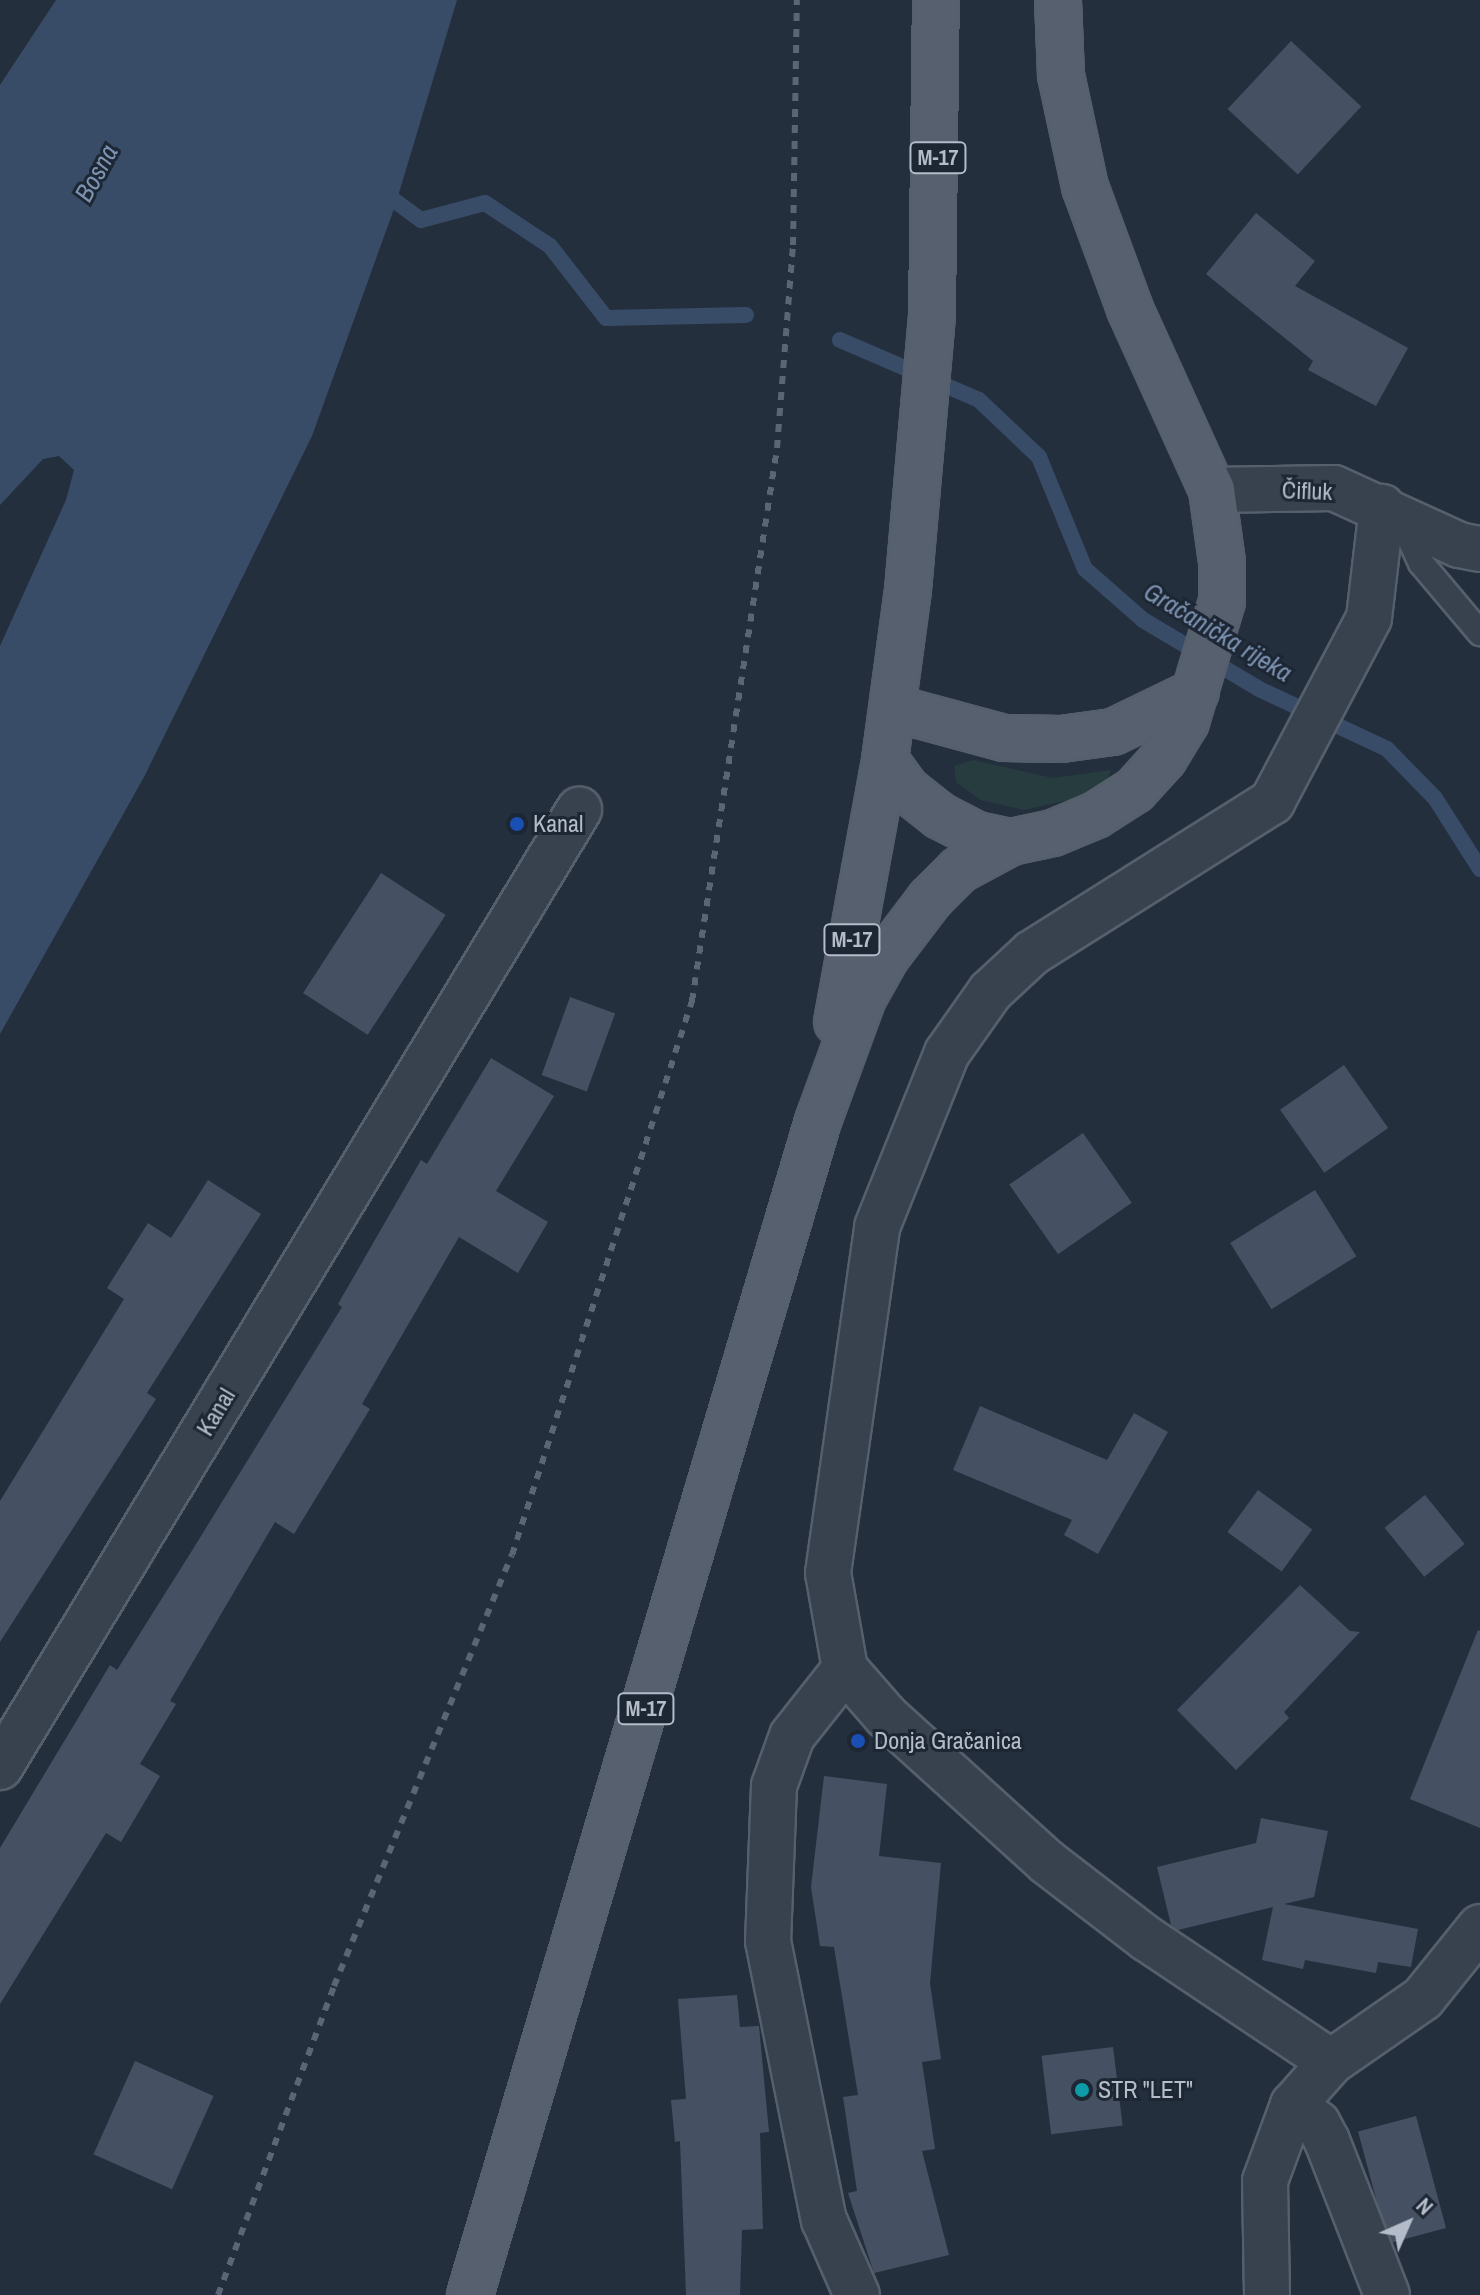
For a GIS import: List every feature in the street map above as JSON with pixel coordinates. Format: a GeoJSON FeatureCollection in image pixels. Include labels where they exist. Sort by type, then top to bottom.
{"type":"FeatureCollection","features":[{"type":"Feature","properties":{"kind":"main road","name":"M-17"},"geometry":{"type":"LineString","coordinates":[[470,2295],[818,1121],[893,708],[923,438],[932,315],[936,0]]}},
{"type":"Feature","properties":{"kind":"main road"},"geometry":{"type":"LineString","coordinates":[[818,1121],[863,998],[886,957],[959,870],[1011,842],[1082,821],[1135,790],[1164,758],[1198,684],[1222,601],[1222,562],[1212,490],[1130,309],[1085,187],[1061,75],[1058,0]]}},
{"type":"Feature","properties":{"kind":"main road"},"geometry":{"type":"LineString","coordinates":[[893,708],[1004,738],[1061,739],[1113,732],[1198,684]]}},
{"type":"Feature","properties":{"kind":"main road"},"geometry":{"type":"LineString","coordinates":[[885,760],[907,790],[940,816],[977,835],[1011,842]]}},
{"type":"Feature","properties":{"kind":"street","name":"Čifluk"},"geometry":{"type":"LineString","coordinates":[[1212,490],[1334,488],[1459,545],[1480,549]]}},
{"type":"Feature","properties":{"kind":"street"},"geometry":{"type":"LineString","coordinates":[[1331,2062],[1147,1939],[1047,1862],[886,1716],[845,1669],[828,1573],[877,1227],[947,1053],[990,992],[1032,953],[1272,802],[1369,618],[1390,511]]}},
{"type":"Feature","properties":{"kind":"street","name":"Kanal"},"geometry":{"type":"LineString","coordinates":[[0,1767],[579,810]]}},
{"type":"Feature","properties":{"kind":"street"},"geometry":{"type":"LineString","coordinates":[[845,1669],[792,1736],[774,1786],[768,1941],[824,2220],[857,2295]]}},
{"type":"Feature","properties":{"kind":"street"},"geometry":{"type":"LineString","coordinates":[[1267,2295],[1265,2181],[1293,2105],[1331,2062],[1423,1998],[1480,1927]]}},
{"type":"Feature","properties":{"kind":"street"},"geometry":{"type":"LineString","coordinates":[[1293,2105],[1318,2124],[1327,2141],[1387,2295]]}},
{"type":"Feature","properties":{"kind":"lane"},"geometry":{"type":"LineString","coordinates":[[1390,511],[1421,563],[1480,633]]}},
{"type":"Feature","properties":{"kind":"green space"},"geometry":{"type":"Polygon","coordinates":[[[973,760],[1053,778],[1111,770],[1103,792],[1024,810],[981,800],[956,782],[954,766],[973,760]]]}},
{"type":"Feature","properties":{"kind":"water","name":"Bosna"},"geometry":{"type":"Polygon","coordinates":[[[56,0],[457,0],[395,206],[312,436],[144,777],[0,1034],[0,646],[66,500],[74,470],[59,456],[43,459],[0,505],[0,85],[56,0]]]}},
{"type":"Feature","properties":{"kind":"building"},"geometry":{"type":"Polygon","coordinates":[[[1291,41],[1361,106],[1298,174],[1228,109],[1291,41]]]}},
{"type":"Feature","properties":{"kind":"building"},"geometry":{"type":"Polygon","coordinates":[[[1256,213],[1315,261],[1295,286],[1408,348],[1376,406],[1308,370],[1313,361],[1206,274],[1256,213]]]}},
{"type":"Feature","properties":{"kind":"building"},"geometry":{"type":"Polygon","coordinates":[[[381,873],[446,915],[368,1035],[303,993],[381,873]]]}},
{"type":"Feature","properties":{"kind":"building"},"geometry":{"type":"Polygon","coordinates":[[[570,997],[615,1013],[587,1091],[542,1075],[570,997]]]}},
{"type":"Feature","properties":{"kind":"building"},"geometry":{"type":"Polygon","coordinates":[[[491,1058],[554,1096],[496,1191],[548,1222],[518,1273],[459,1237],[362,1404],[370,1409],[294,1534],[275,1522],[170,1701],[176,1704],[140,1764],[160,1776],[121,1842],[106,1833],[0,2004],[0,1848],[110,1665],[117,1670],[193,1549],[342,1307],[338,1304],[421,1160],[427,1164],[491,1058]]]}},
{"type":"Feature","properties":{"kind":"building"},"geometry":{"type":"Polygon","coordinates":[[[1344,1065],[1388,1128],[1324,1173],[1280,1110],[1344,1065]]]}},
{"type":"Feature","properties":{"kind":"building"},"geometry":{"type":"Polygon","coordinates":[[[1083,1133],[1132,1203],[1058,1254],[1009,1185],[1083,1133]]]}},
{"type":"Feature","properties":{"kind":"building"},"geometry":{"type":"Polygon","coordinates":[[[208,1180],[261,1214],[147,1393],[156,1399],[0,1642],[0,1501],[124,1299],[107,1288],[148,1223],[171,1238],[208,1180]]]}},
{"type":"Feature","properties":{"kind":"building"},"geometry":{"type":"Polygon","coordinates":[[[1315,1190],[1356,1256],[1272,1309],[1230,1243],[1315,1190]]]}},
{"type":"Feature","properties":{"kind":"building"},"geometry":{"type":"Polygon","coordinates":[[[980,1406],[1107,1460],[1134,1413],[1168,1432],[1098,1554],[1064,1535],[1072,1520],[953,1470],[980,1406]]]}},
{"type":"Feature","properties":{"kind":"building"},"geometry":{"type":"Polygon","coordinates":[[[1258,1490],[1312,1529],[1282,1571],[1227,1532],[1258,1490]]]}},
{"type":"Feature","properties":{"kind":"building"},"geometry":{"type":"Polygon","coordinates":[[[1425,1495],[1465,1544],[1424,1577],[1385,1528],[1425,1495]]]}},
{"type":"Feature","properties":{"kind":"building"},"geometry":{"type":"Polygon","coordinates":[[[1300,1585],[1350,1631],[1360,1632],[1284,1712],[1289,1718],[1236,1770],[1177,1710],[1300,1585]]]}},
{"type":"Feature","properties":{"kind":"building"},"geometry":{"type":"Polygon","coordinates":[[[1480,1631],[1480,1828],[1410,1799],[1480,1631]]]}},
{"type":"Feature","properties":{"kind":"building"},"geometry":{"type":"Polygon","coordinates":[[[824,1776],[887,1784],[879,1856],[941,1863],[930,1983],[941,2059],[922,2062],[935,2149],[922,2151],[949,2255],[874,2273],[848,2193],[857,2191],[843,2097],[858,2095],[834,1947],[820,1946],[811,1887],[824,1776]]]}},
{"type":"Feature","properties":{"kind":"building"},"geometry":{"type":"Polygon","coordinates":[[[1261,1818],[1328,1831],[1314,1897],[1284,1904],[1418,1929],[1411,1967],[1378,1962],[1376,1973],[1305,1960],[1303,1969],[1262,1960],[1273,1907],[1178,1930],[1171,1925],[1157,1867],[1256,1843],[1261,1818]]]}},
{"type":"Feature","properties":{"kind":"building"},"geometry":{"type":"Polygon","coordinates":[[[737,1995],[740,2027],[759,2026],[769,2132],[760,2133],[763,2229],[742,2230],[740,2295],[686,2295],[680,2141],[675,2142],[671,2100],[686,2099],[678,1999],[737,1995]]]}},
{"type":"Feature","properties":{"kind":"building","name":"STR \"LET\""},"geometry":{"type":"Polygon","coordinates":[[[1113,2047],[1123,2125],[1051,2134],[1042,2056],[1113,2047]]]}},
{"type":"Feature","properties":{"kind":"building"},"geometry":{"type":"Polygon","coordinates":[[[135,2061],[214,2096],[172,2189],[94,2154],[135,2061]]]}},
{"type":"Feature","properties":{"kind":"building"},"geometry":{"type":"Polygon","coordinates":[[[1416,2116],[1446,2228],[1388,2244],[1358,2132],[1416,2116]]]}},
{"type":"Feature","properties":{"kind":"waterway"},"geometry":{"type":"LineString","coordinates":[[380,190],[421,220],[485,203],[550,246],[606,318],[746,315]]}},
{"type":"Feature","properties":{"kind":"waterway","name":"Gračanička rijeka"},"geometry":{"type":"LineString","coordinates":[[840,340],[979,400],[1039,457],[1085,569],[1143,620],[1259,689],[1387,749],[1435,798],[1480,869]]}},
{"type":"Feature","properties":{"kind":"railway"},"geometry":{"type":"LineString","coordinates":[[218,2295],[334,1986],[512,1555],[692,1001],[777,448],[793,245],[797,0]]}},
{"type":"Feature","properties":{"kind":"place","name":"Kanal"},"geometry":{"type":"Point","coordinates":[517,824]}},
{"type":"Feature","properties":{"kind":"place","name":"Donja Gračanica"},"geometry":{"type":"Point","coordinates":[858,1741]}},
{"type":"Feature","properties":{"kind":"place","name":"STR \"LET\""},"geometry":{"type":"Point","coordinates":[1082,2090]}}]}
